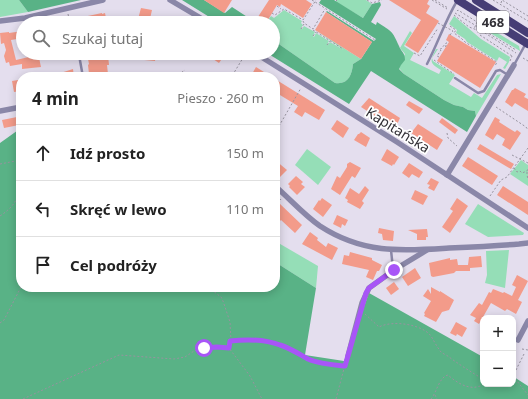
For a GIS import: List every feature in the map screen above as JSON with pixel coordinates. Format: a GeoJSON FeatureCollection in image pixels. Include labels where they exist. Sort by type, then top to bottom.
{"type":"FeatureCollection","features":[{"type":"Feature","properties":{"kind":"main road","name":"468"},"geometry":{"type":"LineString","coordinates":[[458,0],[527,44]]}},
{"type":"Feature","properties":{"kind":"main road","name":"468"},"geometry":{"type":"LineString","coordinates":[[476,0],[528,32]]}},
{"type":"Feature","properties":{"kind":"street"},"geometry":{"type":"LineString","coordinates":[[34,16],[103,0]]}},
{"type":"Feature","properties":{"kind":"street"},"geometry":{"type":"LineString","coordinates":[[170,0],[197,16]]}},
{"type":"Feature","properties":{"kind":"street"},"geometry":{"type":"LineString","coordinates":[[0,21],[16,19]]}},
{"type":"Feature","properties":{"kind":"street","name":"Kapitańska"},"geometry":{"type":"LineString","coordinates":[[266,60],[528,228]]}},
{"type":"Feature","properties":{"kind":"street"},"geometry":{"type":"LineString","coordinates":[[447,175],[508,75],[512,62]]}},
{"type":"Feature","properties":{"kind":"street"},"geometry":{"type":"LineString","coordinates":[[0,112],[16,108]]}},
{"type":"Feature","properties":{"kind":"street"},"geometry":{"type":"LineString","coordinates":[[280,190],[315,222],[334,234],[359,245],[391,250],[427,250],[528,243]]}},
{"type":"Feature","properties":{"kind":"street"},"geometry":{"type":"LineString","coordinates":[[348,356],[360,309],[369,288],[394,270],[427,250]]}},
{"type":"Feature","properties":{"kind":"street"},"geometry":{"type":"LineString","coordinates":[[518,340],[528,321]]}},
{"type":"Feature","properties":{"kind":"lane"},"geometry":{"type":"LineString","coordinates":[[427,64],[451,11],[458,0]]}},
{"type":"Feature","properties":{"kind":"lane"},"geometry":{"type":"LineString","coordinates":[[512,62],[527,44]]}},
{"type":"Feature","properties":{"kind":"lane"},"geometry":{"type":"LineString","coordinates":[[80,60],[82,72]]}},
{"type":"Feature","properties":{"kind":"lane"},"geometry":{"type":"LineString","coordinates":[[455,78],[478,92],[481,92],[484,91],[496,71],[500,70],[508,75]]}},
{"type":"Feature","properties":{"kind":"lane"},"geometry":{"type":"LineString","coordinates":[[391,250],[394,270]]}},
{"type":"Feature","properties":{"kind":"path"},"geometry":{"type":"LineString","coordinates":[[312,0],[375,40]]}},
{"type":"Feature","properties":{"kind":"path"},"geometry":{"type":"LineString","coordinates":[[367,0],[372,3],[382,0]]}},
{"type":"Feature","properties":{"kind":"path"},"geometry":{"type":"LineString","coordinates":[[432,0],[484,30],[528,58]]}},
{"type":"Feature","properties":{"kind":"path"},"geometry":{"type":"LineString","coordinates":[[436,0],[474,30],[484,33],[520,54],[528,61]]}},
{"type":"Feature","properties":{"kind":"path"},"geometry":{"type":"LineString","coordinates":[[493,0],[528,22]]}},
{"type":"Feature","properties":{"kind":"path"},"geometry":{"type":"LineString","coordinates":[[500,4],[502,0],[528,16]]}},
{"type":"Feature","properties":{"kind":"path"},"geometry":{"type":"LineString","coordinates":[[303,20],[315,1]]}},
{"type":"Feature","properties":{"kind":"path"},"geometry":{"type":"LineString","coordinates":[[277,6],[303,20],[304,23],[316,32],[343,49]]}},
{"type":"Feature","properties":{"kind":"path"},"geometry":{"type":"LineString","coordinates":[[313,29],[326,9]]}},
{"type":"Feature","properties":{"kind":"path"},"geometry":{"type":"LineString","coordinates":[[272,13],[275,15],[282,10]]}},
{"type":"Feature","properties":{"kind":"path"},"geometry":{"type":"LineString","coordinates":[[457,12],[458,10],[477,22],[474,30]]}},
{"type":"Feature","properties":{"kind":"path"},"geometry":{"type":"LineString","coordinates":[[414,52],[420,56],[444,19]]}},
{"type":"Feature","properties":{"kind":"path"},"geometry":{"type":"LineString","coordinates":[[301,29],[304,23]]}},
{"type":"Feature","properties":{"kind":"path"},"geometry":{"type":"LineString","coordinates":[[438,23],[453,32],[450,35]]}},
{"type":"Feature","properties":{"kind":"path"},"geometry":{"type":"LineString","coordinates":[[448,24],[456,30],[454,34],[497,62],[493,68]]}},
{"type":"Feature","properties":{"kind":"path"},"geometry":{"type":"LineString","coordinates":[[480,31],[480,35],[512,56]]}},
{"type":"Feature","properties":{"kind":"path"},"geometry":{"type":"LineString","coordinates":[[313,36],[316,32]]}},
{"type":"Feature","properties":{"kind":"path"},"geometry":{"type":"LineString","coordinates":[[327,45],[330,41]]}},
{"type":"Feature","properties":{"kind":"path"},"geometry":{"type":"LineString","coordinates":[[439,57],[437,56],[440,49],[446,43],[445,48]]}},
{"type":"Feature","properties":{"kind":"path"},"geometry":{"type":"LineString","coordinates":[[512,56],[516,53]]}},
{"type":"Feature","properties":{"kind":"path"},"geometry":{"type":"LineString","coordinates":[[512,56],[512,62]]}},
{"type":"Feature","properties":{"kind":"path"},"geometry":{"type":"LineString","coordinates":[[234,72],[242,60]]}},
{"type":"Feature","properties":{"kind":"path"},"geometry":{"type":"LineString","coordinates":[[435,62],[454,73]]}},
{"type":"Feature","properties":{"kind":"path"},"geometry":{"type":"LineString","coordinates":[[280,124],[302,87]]}},
{"type":"Feature","properties":{"kind":"path"},"geometry":{"type":"LineString","coordinates":[[494,106],[528,130]]}},
{"type":"Feature","properties":{"kind":"path"},"geometry":{"type":"LineString","coordinates":[[448,133],[448,138],[457,147]]}},
{"type":"Feature","properties":{"kind":"path"},"geometry":{"type":"LineString","coordinates":[[489,198],[502,180],[507,177],[528,148]]}},
{"type":"Feature","properties":{"kind":"path"},"geometry":{"type":"LineString","coordinates":[[512,155],[528,163]]}},
{"type":"Feature","properties":{"kind":"path"},"geometry":{"type":"LineString","coordinates":[[0,164],[16,161]]}},
{"type":"Feature","properties":{"kind":"path"},"geometry":{"type":"LineString","coordinates":[[514,168],[517,172],[520,171],[522,173],[527,171]]}},
{"type":"Feature","properties":{"kind":"path"},"geometry":{"type":"LineString","coordinates":[[528,168],[528,179]]}},
{"type":"Feature","properties":{"kind":"path"},"geometry":{"type":"LineString","coordinates":[[0,216],[12,207],[16,202]]}},
{"type":"Feature","properties":{"kind":"path"},"geometry":{"type":"LineString","coordinates":[[0,323],[4,320],[18,292]]}},
{"type":"Feature","properties":{"kind":"path"},"geometry":{"type":"LineString","coordinates":[[214,292],[223,301],[230,322],[229,348],[250,376],[262,399]]}},
{"type":"Feature","properties":{"kind":"path"},"geometry":{"type":"LineString","coordinates":[[360,309],[379,327],[385,324],[407,324],[424,330],[431,336],[441,352],[480,377]]}},
{"type":"Feature","properties":{"kind":"path"},"geometry":{"type":"LineString","coordinates":[[230,341],[253,340],[279,344],[295,351],[309,360],[330,365],[345,366]]}},
{"type":"Feature","properties":{"kind":"path"},"geometry":{"type":"LineString","coordinates":[[23,399],[119,355],[174,359],[185,357],[194,351],[204,348],[229,348]]}},
{"type":"Feature","properties":{"kind":"path"},"geometry":{"type":"LineString","coordinates":[[522,349],[528,350]]}},
{"type":"Feature","properties":{"kind":"path"},"geometry":{"type":"LineString","coordinates":[[524,354],[513,376],[528,395]]}},
{"type":"Feature","properties":{"kind":"path"},"geometry":{"type":"LineString","coordinates":[[336,399],[348,356]]}},
{"type":"Feature","properties":{"kind":"path"},"geometry":{"type":"LineString","coordinates":[[431,399],[435,395],[440,381],[448,375],[459,383],[468,387],[480,386]]}},
{"type":"Feature","properties":{"kind":"path"},"geometry":{"type":"LineString","coordinates":[[435,395],[437,399]]}},
{"type":"Feature","properties":{"kind":"green space"},"geometry":{"type":"Polygon","coordinates":[[[0,0],[19,0],[28,12],[0,17],[0,0]]]}},
{"type":"Feature","properties":{"kind":"green space"},"geometry":{"type":"Polygon","coordinates":[[[19,0],[81,0],[28,12],[19,0]]]}},
{"type":"Feature","properties":{"kind":"green space"},"geometry":{"type":"Polygon","coordinates":[[[182,0],[204,0],[225,13],[232,7],[246,16],[208,16],[182,0]]]}},
{"type":"Feature","properties":{"kind":"green space"},"geometry":{"type":"Polygon","coordinates":[[[321,0],[334,0],[363,18],[372,4],[380,2],[381,5],[371,22],[376,25],[377,22],[389,30],[395,37],[405,57],[405,60],[399,69],[404,74],[444,100],[468,110],[475,111],[476,116],[467,132],[371,71],[349,104],[278,60],[280,60],[280,45],[335,83],[346,81],[352,72],[353,64],[361,59],[372,42],[326,12],[327,11],[374,41],[376,39],[319,3],[321,0]]]}},
{"type":"Feature","properties":{"kind":"green space"},"geometry":{"type":"Polygon","coordinates":[[[337,0],[366,0],[372,4],[363,18],[336,2],[337,0]]]}},
{"type":"Feature","properties":{"kind":"green space"},"geometry":{"type":"Polygon","coordinates":[[[284,10],[302,21],[302,29],[304,26],[315,32],[314,37],[316,33],[329,41],[327,45],[330,42],[344,50],[315,30],[361,59],[353,64],[352,72],[346,81],[335,83],[280,45],[280,16],[276,16],[284,10]]]}},
{"type":"Feature","properties":{"kind":"green space"},"geometry":{"type":"Polygon","coordinates":[[[454,16],[481,39],[510,57],[505,69],[503,68],[507,62],[499,57],[497,61],[467,42],[456,33],[457,30],[449,24],[454,16]]]}},
{"type":"Feature","properties":{"kind":"green space"},"geometry":{"type":"Polygon","coordinates":[[[479,22],[519,46],[520,51],[477,25],[479,22]]]}},
{"type":"Feature","properties":{"kind":"green space"},"geometry":{"type":"Polygon","coordinates":[[[410,31],[412,33],[404,46],[414,53],[410,60],[439,74],[441,70],[434,65],[432,58],[433,61],[455,75],[449,84],[471,97],[474,93],[482,98],[497,75],[501,74],[476,116],[475,111],[468,110],[444,100],[404,74],[399,68],[405,54],[400,48],[410,31]]]}},
{"type":"Feature","properties":{"kind":"green space"},"geometry":{"type":"Polygon","coordinates":[[[16,132],[16,292],[280,292],[280,265],[316,288],[305,355],[344,361],[369,293],[480,355],[480,387],[516,387],[516,378],[528,386],[528,399],[0,399],[0,143],[16,132]]]}},
{"type":"Feature","properties":{"kind":"green space"},"geometry":{"type":"Polygon","coordinates":[[[307,149],[331,167],[318,185],[295,165],[307,149]]]}},
{"type":"Feature","properties":{"kind":"green space"},"geometry":{"type":"Polygon","coordinates":[[[521,160],[528,165],[528,186],[510,174],[521,160]]]}},
{"type":"Feature","properties":{"kind":"green space"},"geometry":{"type":"Polygon","coordinates":[[[478,204],[524,233],[523,235],[488,237],[465,224],[478,204]]]}},
{"type":"Feature","properties":{"kind":"green space"},"geometry":{"type":"Polygon","coordinates":[[[280,244],[318,266],[316,288],[280,265],[280,244]]]}},
{"type":"Feature","properties":{"kind":"green space"},"geometry":{"type":"Polygon","coordinates":[[[509,250],[505,288],[485,283],[487,275],[486,251],[509,250]]]}},
{"type":"Feature","properties":{"kind":"building"},"geometry":{"type":"Polygon","coordinates":[[[204,0],[232,0],[224,13],[204,0]]]}},
{"type":"Feature","properties":{"kind":"building"},"geometry":{"type":"Polygon","coordinates":[[[269,0],[306,0],[312,4],[303,18],[281,4],[280,7],[277,5],[270,16],[259,16],[269,0]]]}},
{"type":"Feature","properties":{"kind":"building"},"geometry":{"type":"Polygon","coordinates":[[[389,0],[429,0],[427,4],[430,6],[426,13],[439,21],[418,53],[405,45],[421,20],[389,0]]]}},
{"type":"Feature","properties":{"kind":"building"},"geometry":{"type":"Polygon","coordinates":[[[141,8],[152,10],[151,16],[139,16],[141,8]]]}},
{"type":"Feature","properties":{"kind":"building"},"geometry":{"type":"Polygon","coordinates":[[[326,12],[372,42],[361,59],[315,30],[326,12]]]}},
{"type":"Feature","properties":{"kind":"building"},"geometry":{"type":"Polygon","coordinates":[[[105,13],[106,16],[88,16],[105,13]]]}},
{"type":"Feature","properties":{"kind":"building"},"geometry":{"type":"Polygon","coordinates":[[[16,32],[16,39],[11,40],[16,60],[40,60],[41,67],[22,69],[22,64],[10,66],[9,62],[6,63],[4,56],[6,50],[4,43],[1,44],[0,33],[16,32]]]}},
{"type":"Feature","properties":{"kind":"building"},"geometry":{"type":"Polygon","coordinates":[[[449,34],[496,62],[480,88],[437,61],[449,42],[446,40],[449,34]]]}},
{"type":"Feature","properties":{"kind":"building"},"geometry":{"type":"Polygon","coordinates":[[[88,60],[108,60],[108,72],[89,72],[88,60]]]}},
{"type":"Feature","properties":{"kind":"building"},"geometry":{"type":"Polygon","coordinates":[[[256,67],[264,72],[253,72],[256,67]]]}},
{"type":"Feature","properties":{"kind":"building"},"geometry":{"type":"Polygon","coordinates":[[[73,69],[73,72],[64,72],[73,69]]]}},
{"type":"Feature","properties":{"kind":"building"},"geometry":{"type":"Polygon","coordinates":[[[16,80],[16,92],[14,92],[12,81],[16,80]]]}},
{"type":"Feature","properties":{"kind":"building"},"geometry":{"type":"Polygon","coordinates":[[[280,82],[325,110],[319,120],[305,112],[302,117],[294,112],[298,106],[280,95],[280,82]]]}},
{"type":"Feature","properties":{"kind":"building"},"geometry":{"type":"Polygon","coordinates":[[[515,88],[526,94],[524,97],[528,99],[528,111],[515,103],[512,107],[505,102],[512,90],[515,88]]]}},
{"type":"Feature","properties":{"kind":"building"},"geometry":{"type":"Polygon","coordinates":[[[369,98],[400,118],[395,129],[361,107],[369,98]]]}},
{"type":"Feature","properties":{"kind":"building"},"geometry":{"type":"Polygon","coordinates":[[[409,101],[423,109],[419,114],[406,105],[409,101]]]}},
{"type":"Feature","properties":{"kind":"building"},"geometry":{"type":"Polygon","coordinates":[[[16,117],[16,126],[4,128],[2,120],[16,117]]]}},
{"type":"Feature","properties":{"kind":"building"},"geometry":{"type":"Polygon","coordinates":[[[495,117],[500,120],[499,122],[515,132],[517,130],[521,133],[510,150],[502,145],[505,139],[497,134],[493,140],[485,135],[495,117]]]}},
{"type":"Feature","properties":{"kind":"building"},"geometry":{"type":"Polygon","coordinates":[[[442,118],[458,130],[455,134],[439,122],[442,118]]]}},
{"type":"Feature","properties":{"kind":"building"},"geometry":{"type":"Polygon","coordinates":[[[337,120],[349,128],[343,138],[331,129],[337,120]]]}},
{"type":"Feature","properties":{"kind":"building"},"geometry":{"type":"Polygon","coordinates":[[[418,124],[443,140],[437,150],[411,133],[418,124]]]}},
{"type":"Feature","properties":{"kind":"building"},"geometry":{"type":"Polygon","coordinates":[[[361,132],[370,138],[366,147],[354,140],[361,132]]]}},
{"type":"Feature","properties":{"kind":"building"},"geometry":{"type":"Polygon","coordinates":[[[480,144],[514,164],[511,169],[477,149],[480,144]]]}},
{"type":"Feature","properties":{"kind":"building"},"geometry":{"type":"Polygon","coordinates":[[[387,149],[399,157],[392,166],[381,160],[387,149]]]}},
{"type":"Feature","properties":{"kind":"building"},"geometry":{"type":"Polygon","coordinates":[[[468,157],[498,176],[492,185],[462,166],[468,157]]]}},
{"type":"Feature","properties":{"kind":"building"},"geometry":{"type":"Polygon","coordinates":[[[350,162],[361,168],[355,178],[352,176],[340,195],[331,189],[337,176],[340,178],[347,167],[347,164],[350,162]]]}},
{"type":"Feature","properties":{"kind":"building"},"geometry":{"type":"Polygon","coordinates":[[[409,163],[423,172],[419,178],[412,174],[409,178],[402,173],[409,163]]]}},
{"type":"Feature","properties":{"kind":"building"},"geometry":{"type":"Polygon","coordinates":[[[280,164],[287,170],[280,177],[280,164]]]}},
{"type":"Feature","properties":{"kind":"building"},"geometry":{"type":"Polygon","coordinates":[[[296,176],[303,182],[301,184],[305,187],[297,195],[288,184],[296,176]]]}},
{"type":"Feature","properties":{"kind":"building"},"geometry":{"type":"Polygon","coordinates":[[[431,178],[439,182],[434,191],[428,188],[430,185],[427,184],[431,178]]]}},
{"type":"Feature","properties":{"kind":"building"},"geometry":{"type":"Polygon","coordinates":[[[365,186],[369,190],[362,201],[364,203],[360,209],[347,202],[348,200],[345,198],[350,188],[359,194],[365,186]]]}},
{"type":"Feature","properties":{"kind":"building"},"geometry":{"type":"Polygon","coordinates":[[[503,186],[528,202],[528,215],[497,195],[503,186]]]}},
{"type":"Feature","properties":{"kind":"building"},"geometry":{"type":"Polygon","coordinates":[[[415,190],[428,196],[423,205],[411,199],[415,190]]]}},
{"type":"Feature","properties":{"kind":"building"},"geometry":{"type":"Polygon","coordinates":[[[322,198],[332,205],[323,217],[313,209],[322,198]]]}},
{"type":"Feature","properties":{"kind":"building"},"geometry":{"type":"Polygon","coordinates":[[[457,198],[468,206],[450,233],[442,227],[453,211],[450,209],[457,198]]]}},
{"type":"Feature","properties":{"kind":"building"},"geometry":{"type":"Polygon","coordinates":[[[280,204],[302,225],[295,233],[281,220],[280,221],[280,204]]]}},
{"type":"Feature","properties":{"kind":"building"},"geometry":{"type":"Polygon","coordinates":[[[337,215],[348,220],[345,226],[342,224],[341,228],[333,224],[337,215]]]}},
{"type":"Feature","properties":{"kind":"building"},"geometry":{"type":"Polygon","coordinates":[[[379,228],[394,231],[393,241],[383,240],[382,234],[378,233],[379,228]]]}},
{"type":"Feature","properties":{"kind":"building"},"geometry":{"type":"Polygon","coordinates":[[[427,229],[428,237],[426,237],[426,240],[417,240],[417,234],[408,230],[427,229]]]}},
{"type":"Feature","properties":{"kind":"building"},"geometry":{"type":"Polygon","coordinates":[[[310,232],[326,247],[328,243],[338,248],[332,260],[302,244],[310,232]]]}},
{"type":"Feature","properties":{"kind":"building"},"geometry":{"type":"Polygon","coordinates":[[[350,252],[372,258],[372,260],[382,265],[379,271],[377,271],[373,280],[366,277],[369,270],[342,264],[344,255],[349,256],[350,252]]]}},
{"type":"Feature","properties":{"kind":"building"},"geometry":{"type":"Polygon","coordinates":[[[481,256],[482,267],[470,268],[470,271],[456,271],[454,273],[433,277],[431,276],[429,263],[450,258],[450,260],[457,259],[458,265],[468,265],[469,257],[481,256]]]}},
{"type":"Feature","properties":{"kind":"building"},"geometry":{"type":"Polygon","coordinates":[[[415,268],[421,278],[408,286],[402,277],[415,268]]]}},
{"type":"Feature","properties":{"kind":"building"},"geometry":{"type":"Polygon","coordinates":[[[517,275],[528,281],[518,300],[522,302],[516,314],[507,309],[505,311],[491,303],[484,315],[480,315],[479,324],[474,321],[476,318],[470,315],[479,303],[482,305],[489,292],[491,293],[493,289],[512,296],[516,287],[512,285],[517,275]]]}},
{"type":"Feature","properties":{"kind":"building"},"geometry":{"type":"Polygon","coordinates":[[[394,282],[399,289],[391,295],[386,288],[394,282]]]}},
{"type":"Feature","properties":{"kind":"building"},"geometry":{"type":"Polygon","coordinates":[[[431,287],[454,300],[449,310],[442,312],[436,322],[424,316],[424,313],[431,301],[423,296],[428,289],[431,294],[431,287]]]}},
{"type":"Feature","properties":{"kind":"building"},"geometry":{"type":"Polygon","coordinates":[[[456,322],[467,328],[462,337],[457,334],[456,336],[450,333],[456,322]]]}},
{"type":"Feature","properties":{"kind":"route"},"geometry":{"type":"LineString","coordinates":[[204,348],[229,348],[230,341],[253,340],[279,344],[295,351],[309,360],[330,365],[345,366],[362,302],[366,293],[369,288],[394,270]]}}]}
